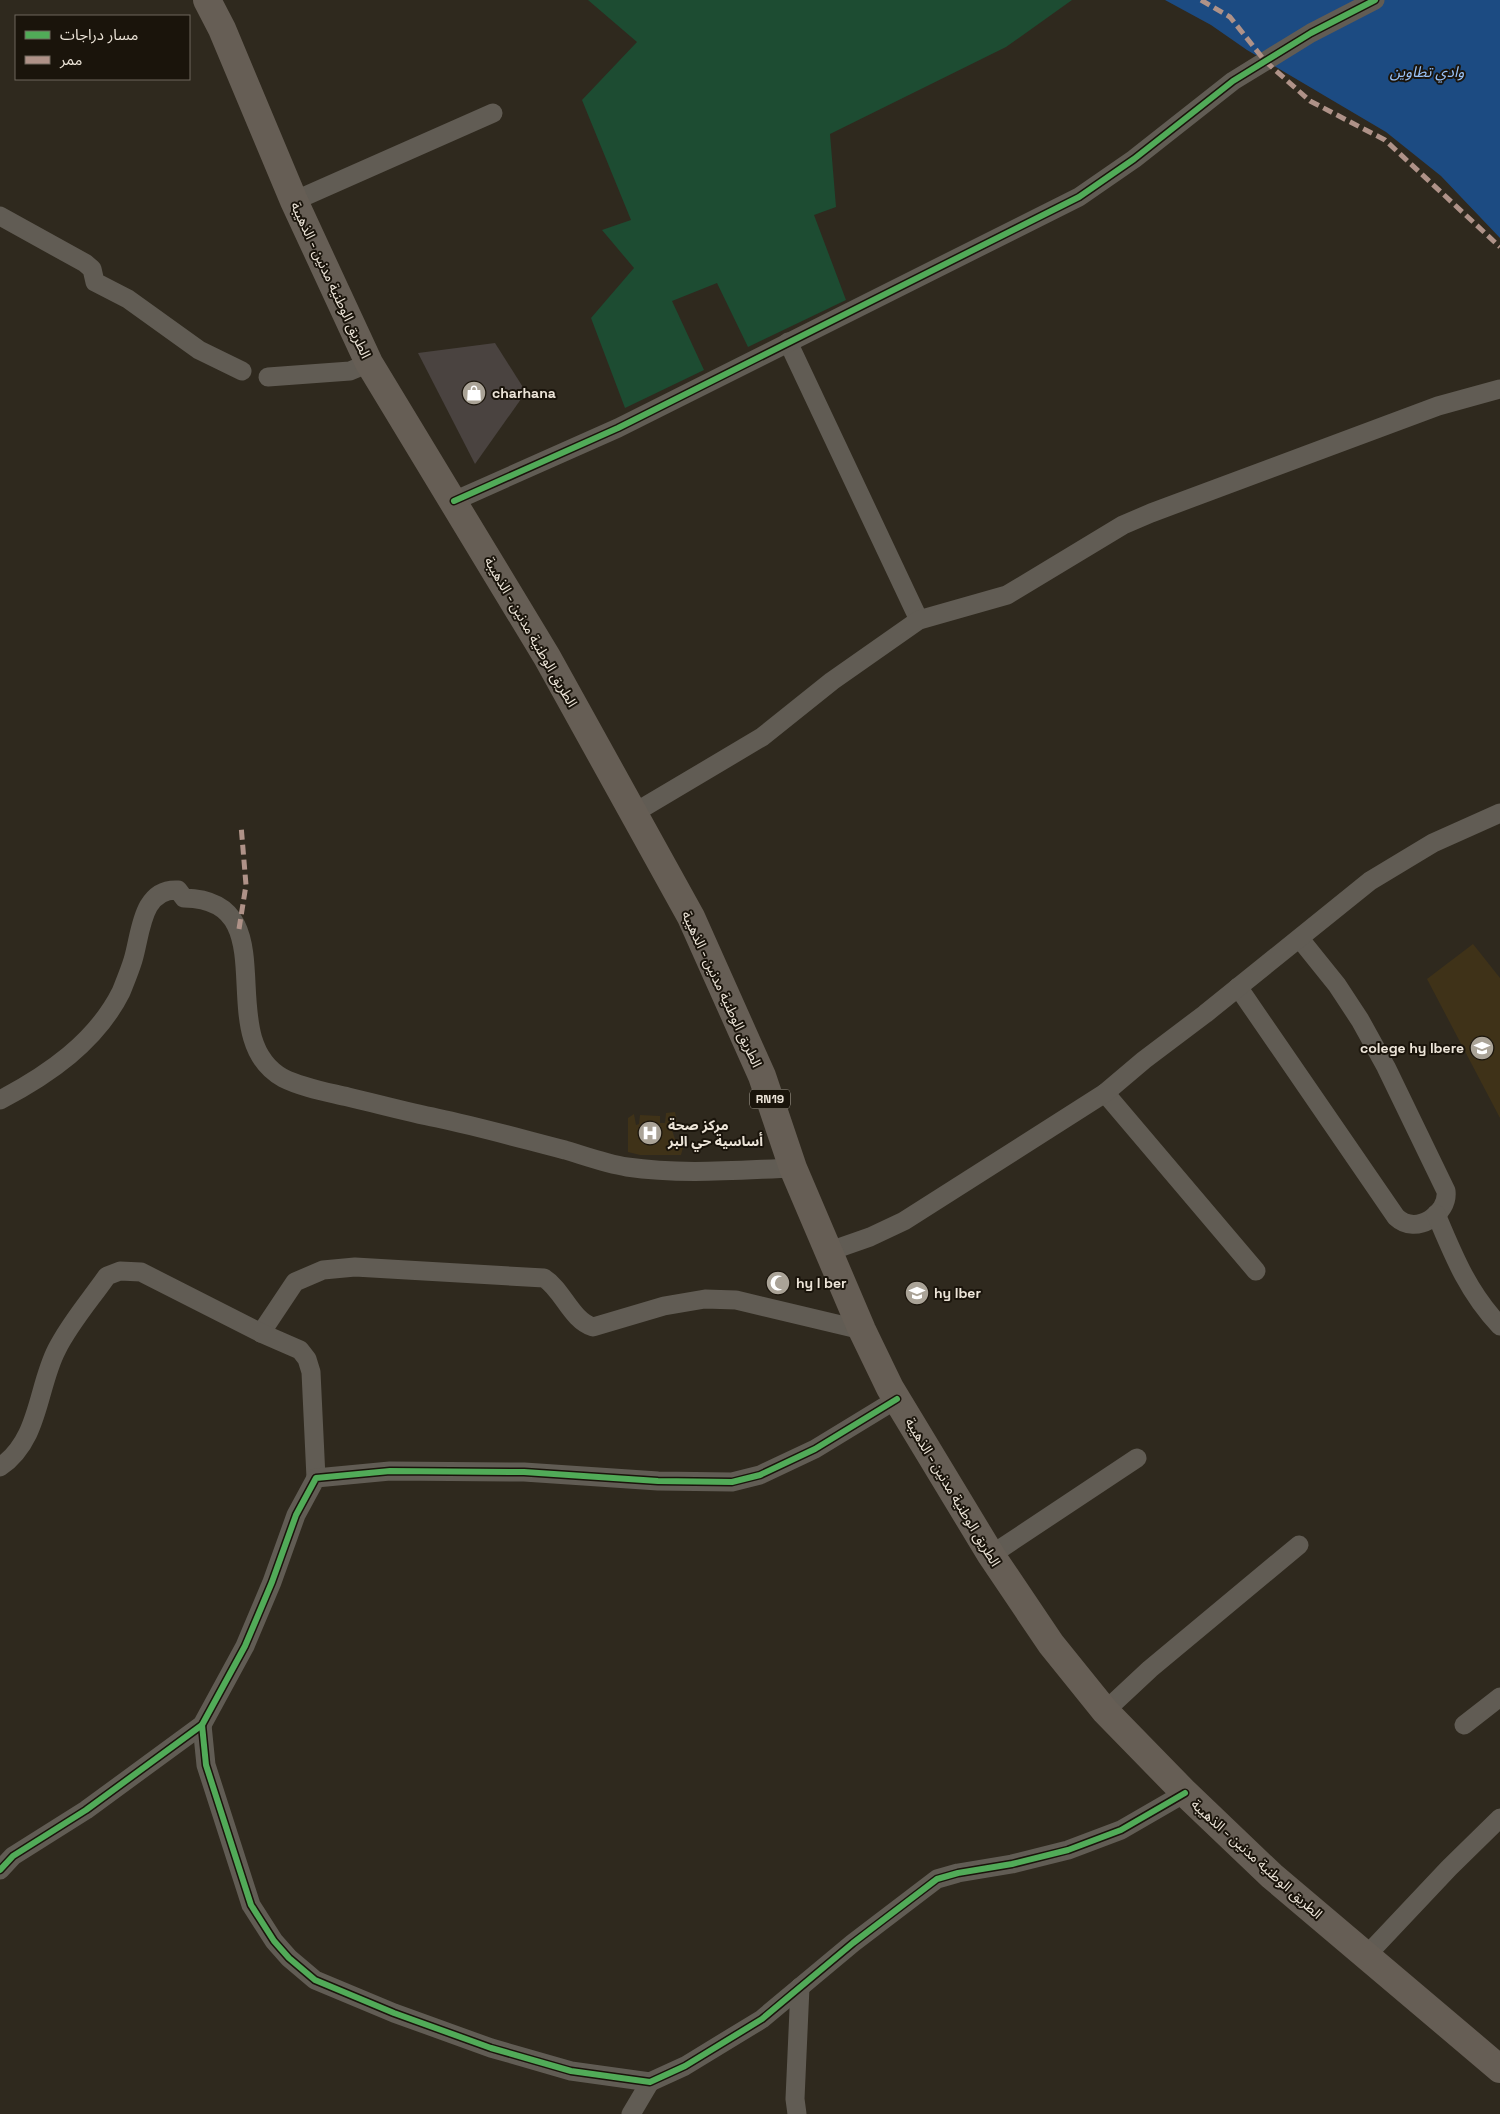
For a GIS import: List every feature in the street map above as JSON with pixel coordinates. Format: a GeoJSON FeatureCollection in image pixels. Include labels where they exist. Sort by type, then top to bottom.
{"type":"FeatureCollection","features":[{"type":"Feature","properties":{"kind":"main road","name":"الطريق الوطنية مدنين - الذهيبة"},"geometry":{"type":"LineString","coordinates":[[207,0],[222,29],[294,201],[369,363],[547,657],[691,917],[758,1067],[794,1168],[830,1251],[843,1291],[897,1399],[991,1555],[1051,1644],[1105,1712],[1185,1793],[1251,1858],[1500,2070]]}},
{"type":"Feature","properties":{"kind":"street"},"geometry":{"type":"LineString","coordinates":[[454,502],[618,428],[1078,197],[1134,160],[1233,81],[1311,33],[1375,0]]}},
{"type":"Feature","properties":{"kind":"street"},"geometry":{"type":"LineString","coordinates":[[294,201],[493,113]]}},
{"type":"Feature","properties":{"kind":"street"},"geometry":{"type":"LineString","coordinates":[[0,216],[85,263],[92,269],[95,282],[128,299],[198,350],[242,372]]}},
{"type":"Feature","properties":{"kind":"street"},"geometry":{"type":"LineString","coordinates":[[788,342],[919,620]]}},
{"type":"Feature","properties":{"kind":"street"},"geometry":{"type":"LineString","coordinates":[[268,377],[350,371],[369,363]]}},
{"type":"Feature","properties":{"kind":"street"},"geometry":{"type":"LineString","coordinates":[[634,813],[762,737],[832,681],[919,620],[1006,595],[1122,525],[1151,513],[1438,406],[1500,389]]}},
{"type":"Feature","properties":{"kind":"street"},"geometry":{"type":"LineString","coordinates":[[830,1251],[870,1237],[904,1221],[1105,1093],[1144,1060],[1300,939],[1370,881],[1432,844],[1500,813]]}},
{"type":"Feature","properties":{"kind":"street"},"geometry":{"type":"LineString","coordinates":[[0,1100],[53,1070],[99,1025],[124,985],[133,961],[145,910],[154,898],[172,890],[178,890],[184,898],[200,898],[215,903],[227,910],[239,929],[249,1020],[256,1052],[265,1064],[284,1078],[317,1090],[483,1128],[626,1167],[672,1171],[794,1168]]}},
{"type":"Feature","properties":{"kind":"street"},"geometry":{"type":"LineString","coordinates":[[1238,987],[1396,1217],[1406,1225],[1417,1226],[1436,1214],[1445,1202],[1446,1191],[1442,1181],[1360,1020],[1336,985],[1300,939]]}},
{"type":"Feature","properties":{"kind":"street"},"geometry":{"type":"LineString","coordinates":[[1105,1093],[1256,1271]]}},
{"type":"Feature","properties":{"kind":"street"},"geometry":{"type":"LineString","coordinates":[[1436,1214],[1462,1275],[1482,1306],[1500,1326]]}},
{"type":"Feature","properties":{"kind":"street"},"geometry":{"type":"LineString","coordinates":[[261,1333],[295,1282],[323,1270],[356,1267],[544,1278],[552,1283],[580,1318],[593,1327],[664,1306],[704,1299],[736,1300],[862,1330]]}},
{"type":"Feature","properties":{"kind":"street"},"geometry":{"type":"LineString","coordinates":[[0,1467],[22,1442],[34,1422],[49,1366],[58,1346],[107,1276],[120,1272],[141,1272],[261,1333],[300,1350],[307,1359],[314,1404],[316,1478],[296,1515],[272,1582],[245,1646],[202,1725],[86,1810],[13,1856],[0,1870]]}},
{"type":"Feature","properties":{"kind":"street"},"geometry":{"type":"LineString","coordinates":[[316,1478],[390,1471],[514,1472],[658,1481],[732,1482],[760,1475],[815,1449],[897,1399]]}},
{"type":"Feature","properties":{"kind":"street"},"geometry":{"type":"LineString","coordinates":[[991,1555],[1137,1458]]}},
{"type":"Feature","properties":{"kind":"street"},"geometry":{"type":"LineString","coordinates":[[1105,1712],[1150,1670],[1299,1545]]}},
{"type":"Feature","properties":{"kind":"street"},"geometry":{"type":"LineString","coordinates":[[1464,1725],[1500,1697]]}},
{"type":"Feature","properties":{"kind":"street"},"geometry":{"type":"LineString","coordinates":[[202,1725],[206,1765],[252,1905],[274,1941],[289,1958],[315,1980],[394,2014],[491,2048],[571,2071],[650,2082],[685,2066],[762,2019],[913,1895],[937,1879],[958,1873],[1012,1864],[1068,1850],[1121,1830],[1185,1793]]}},
{"type":"Feature","properties":{"kind":"street"},"geometry":{"type":"LineString","coordinates":[[1366,1956],[1455,1861],[1500,1818]]}},
{"type":"Feature","properties":{"kind":"street"},"geometry":{"type":"LineString","coordinates":[[797,2114],[794,2099],[800,1987]]}},
{"type":"Feature","properties":{"kind":"street"},"geometry":{"type":"LineString","coordinates":[[631,2114],[650,2082]]}},
{"type":"Feature","properties":{"kind":"shaded area","name":"colege hy lbere"},"geometry":{"type":"Polygon","coordinates":[[[1473,944],[1500,978],[1500,1118],[1427,979],[1473,944]]]}},
{"type":"Feature","properties":{"kind":"shaded area","name":"مركز صحة أساسية حي البر"},"geometry":{"type":"Polygon","coordinates":[[[675,1112],[678,1127],[671,1127],[675,1139],[685,1140],[681,1155],[640,1155],[628,1152],[628,1118],[634,1114],[636,1125],[639,1124],[640,1115],[660,1116],[660,1123],[665,1123],[666,1113],[675,1112]]]}},
{"type":"Feature","properties":{"kind":"green space"},"geometry":{"type":"Polygon","coordinates":[[[588,0],[1072,0],[1006,47],[830,134],[836,207],[814,215],[846,300],[748,347],[717,283],[672,301],[704,370],[625,408],[591,318],[634,268],[602,230],[631,220],[582,100],[637,42],[588,0]]]}},
{"type":"Feature","properties":{"kind":"water","name":"وادي تطاوين"},"geometry":{"type":"Polygon","coordinates":[[[1165,0],[1500,0],[1500,238],[1441,176],[1386,132],[1247,50],[1211,25],[1165,0]]]}},
{"type":"Feature","properties":{"kind":"building"},"geometry":{"type":"Polygon","coordinates":[[[495,343],[526,392],[475,464],[418,353],[495,343]]]}},
{"type":"Feature","properties":{"kind":"marked path"},"geometry":{"type":"LineString","coordinates":[[1201,0],[1230,17],[1265,61],[1310,101],[1385,140],[1500,247]]}},
{"type":"Feature","properties":{"kind":"marked path"},"geometry":{"type":"LineString","coordinates":[[239,929],[246,885],[241,825]]}},
{"type":"Feature","properties":{"kind":"cycle path"},"geometry":{"type":"LineString","coordinates":[[454,501],[618,428],[1079,197],[1134,159],[1233,81],[1311,33],[1375,0]]}},
{"type":"Feature","properties":{"kind":"cycle path"},"geometry":{"type":"LineString","coordinates":[[0,1870],[13,1856],[86,1810],[202,1725],[245,1646],[272,1582],[296,1515],[316,1478],[390,1471],[524,1472],[658,1481],[732,1482],[760,1475],[815,1449],[897,1399]]}},
{"type":"Feature","properties":{"kind":"cycle path"},"geometry":{"type":"LineString","coordinates":[[202,1725],[206,1765],[251,1905],[274,1941],[289,1958],[315,1980],[394,2013],[491,2048],[571,2071],[650,2082],[685,2066],[762,2019],[853,1943],[937,1879],[958,1873],[1012,1864],[1068,1850],[1121,1830],[1185,1793]]}},
{"type":"Feature","properties":{"kind":"place","name":"charhana"},"geometry":{"type":"Point","coordinates":[474,393]}},
{"type":"Feature","properties":{"kind":"place","name":"colege hy lbere"},"geometry":{"type":"Point","coordinates":[1482,1048]}},
{"type":"Feature","properties":{"kind":"place","name":"مركز صحة أساسية حي البر"},"geometry":{"type":"Point","coordinates":[650,1133]}},
{"type":"Feature","properties":{"kind":"place","name":"hy l ber"},"geometry":{"type":"Point","coordinates":[778,1283]}},
{"type":"Feature","properties":{"kind":"place","name":"hy lber"},"geometry":{"type":"Point","coordinates":[917,1293]}}]}
